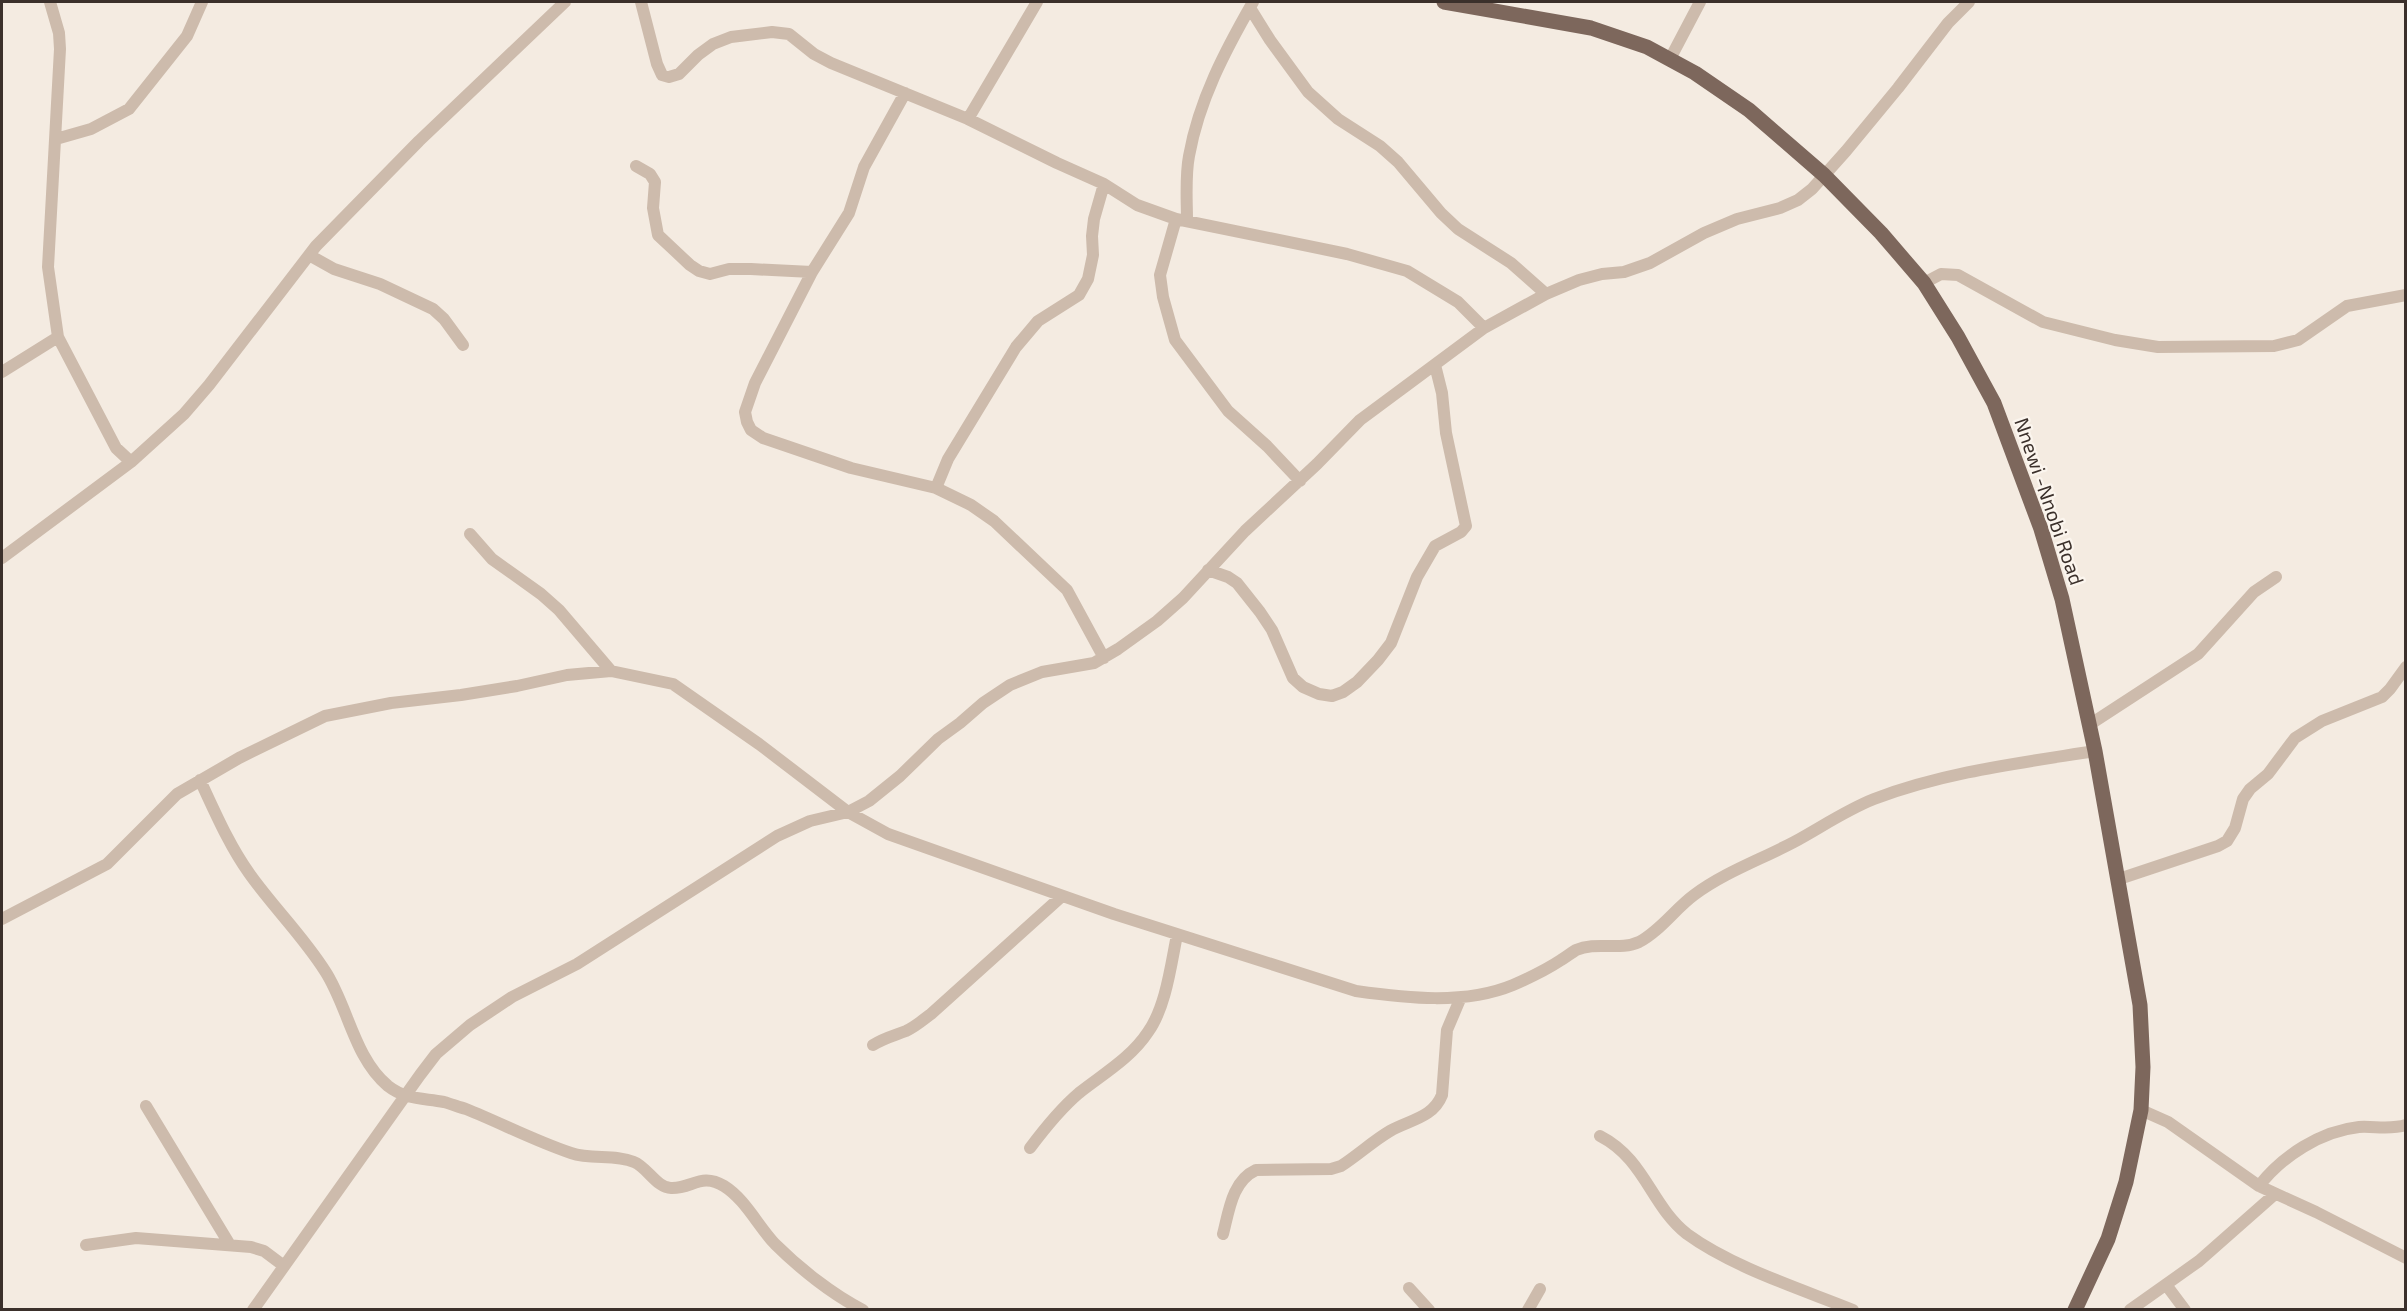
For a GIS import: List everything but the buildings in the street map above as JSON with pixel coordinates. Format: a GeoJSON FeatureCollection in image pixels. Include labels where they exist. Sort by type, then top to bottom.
{"type":"FeatureCollection","features":[{"type":"Feature","properties":{"kind":"main road","name":"Nnewi -Nnobi Road"},"geometry":{"type":"LineString","coordinates":[[1444,2],[1591,28],[1647,47],[1670,59],[1749,110],[1824,175],[1881,233],[1924,283],[1994,403],[2028,491],[2062,599],[2095,751],[2140,1005],[2143,1067],[2141,1110],[2126,1182],[2109,1239],[2075,1310]]}},
{"type":"Feature","properties":{"kind":"street"},"geometry":{"type":"LineString","coordinates":[[50,2],[59,33],[60,50],[48,256],[58,337],[116,448],[130,462]]}},
{"type":"Feature","properties":{"kind":"street"},"geometry":{"type":"LineString","coordinates":[[56,139],[91,129],[129,108],[188,36],[202,2]]}},
{"type":"Feature","properties":{"kind":"street"},"geometry":{"type":"LineString","coordinates":[[2,558],[130,462],[184,414],[309,255],[351,208],[565,2]]}},
{"type":"Feature","properties":{"kind":"street"},"geometry":{"type":"LineString","coordinates":[[641,2],[657,64],[662,75],[669,78],[679,74],[713,44],[731,37],[772,32],[789,34],[814,54],[831,63],[968,118],[1057,164],[1104,184],[1137,205],[1182,220],[1347,254],[1407,271],[1458,302],[1484,328]]}},
{"type":"Feature","properties":{"kind":"street"},"geometry":{"type":"LineString","coordinates":[[968,118],[1037,2]]}},
{"type":"Feature","properties":{"kind":"street"},"geometry":{"type":"LineString","coordinates":[[1670,59],[1700,2]]}},
{"type":"Feature","properties":{"kind":"street"},"geometry":{"type":"LineString","coordinates":[[253,1310],[436,1054],[470,1025],[512,998],[578,964],[777,836],[810,820],[848,812],[882,792],[938,739],[983,703],[1010,685],[1042,672],[1083,666],[1104,658],[1157,621],[1183,598],[1265,511],[1300,481],[1360,420],[1484,328],[1546,294],[1579,280],[1602,274],[1624,272],[1650,263],[1704,233],[1737,219],[1780,208],[1805,194],[1878,114],[1948,23],[1969,2]]}},
{"type":"Feature","properties":{"kind":"street"},"geometry":{"type":"LineString","coordinates":[[1252,5],[1270,40],[1308,92],[1338,119],[1380,146],[1398,162],[1458,229],[1511,263],[1546,294]]}},
{"type":"Feature","properties":{"kind":"street"},"geometry":{"type":"LineString","coordinates":[[1252,5],[1207,91],[1189,155],[1182,220],[1162,262],[1160,275],[1163,297],[1175,340],[1228,411],[1267,446],[1300,481]]}},
{"type":"Feature","properties":{"kind":"street"},"geometry":{"type":"LineString","coordinates":[[905,93],[869,155],[849,213],[812,272],[755,383],[745,412],[747,422],[751,430],[763,438],[851,468],[936,488],[970,505],[994,521],[1067,590],[1104,658]]}},
{"type":"Feature","properties":{"kind":"street"},"geometry":{"type":"LineString","coordinates":[[636,166],[650,174],[655,182],[653,208],[658,235],[699,271],[710,274],[729,269],[812,272]]}},
{"type":"Feature","properties":{"kind":"street"},"geometry":{"type":"LineString","coordinates":[[936,488],[948,459],[1016,347],[1038,321],[1079,295],[1088,279],[1093,255],[1094,219],[1104,184]]}},
{"type":"Feature","properties":{"kind":"street"},"geometry":{"type":"LineString","coordinates":[[309,255],[334,269],[380,284],[433,309],[444,319],[463,345]]}},
{"type":"Feature","properties":{"kind":"street"},"geometry":{"type":"LineString","coordinates":[[1924,283],[1941,274],[1958,275],[2043,322],[2115,340],[2158,347],[2274,346],[2298,340],[2347,306],[2406,295]]}},
{"type":"Feature","properties":{"kind":"street"},"geometry":{"type":"LineString","coordinates":[[2,372],[58,337]]}},
{"type":"Feature","properties":{"kind":"street"},"geometry":{"type":"LineString","coordinates":[[1208,570],[1237,583],[1272,630],[1287,669],[1303,687],[1318,694],[1332,696],[1343,692],[1357,682],[1390,643],[1405,612],[1417,577],[1435,546],[1461,532],[1466,526],[1446,433],[1442,393],[1435,365]]}},
{"type":"Feature","properties":{"kind":"street"},"geometry":{"type":"LineString","coordinates":[[470,534],[492,559],[541,594],[559,610],[610,671]]}},
{"type":"Feature","properties":{"kind":"street"},"geometry":{"type":"LineString","coordinates":[[2089,725],[2198,654],[2254,592],[2276,577]]}},
{"type":"Feature","properties":{"kind":"street"},"geometry":{"type":"LineString","coordinates":[[2119,879],[2227,841],[2235,828],[2243,799],[2250,789],[2268,774],[2295,738],[2322,721],[2382,697],[2406,667]]}},
{"type":"Feature","properties":{"kind":"street"},"geometry":{"type":"LineString","coordinates":[[2,919],[107,864],[177,794],[239,758],[325,716],[391,703],[517,686],[567,675],[610,671],[673,684],[768,750],[848,812],[888,834],[1177,934],[1356,991],[1391,996],[1484,995],[1511,986],[1560,961],[1576,950],[1594,946],[1637,943],[1650,935],[1692,896],[1721,876],[1794,842],[1872,800],[1926,782],[1984,768],[2095,751]]}},
{"type":"Feature","properties":{"kind":"street"},"geometry":{"type":"LineString","coordinates":[[200,780],[230,842],[248,871],[330,978],[375,1073],[405,1097],[452,1105],[580,1156],[633,1161],[645,1168],[662,1185],[670,1188],[701,1179],[723,1186],[734,1194],[776,1244],[830,1289],[863,1310]]}},
{"type":"Feature","properties":{"kind":"street"},"geometry":{"type":"LineString","coordinates":[[873,1045],[887,1036],[905,1031],[931,1014],[1062,896]]}},
{"type":"Feature","properties":{"kind":"street"},"geometry":{"type":"LineString","coordinates":[[1030,1148],[1056,1114],[1134,1049],[1150,1030],[1163,997],[1177,934]]}},
{"type":"Feature","properties":{"kind":"street"},"geometry":{"type":"LineString","coordinates":[[1223,1234],[1233,1198],[1241,1181],[1248,1174],[1256,1170],[1341,1167],[1392,1129],[1429,1113],[1439,1104],[1442,1095],[1447,1030],[1461,997]]}},
{"type":"Feature","properties":{"kind":"street"},"geometry":{"type":"LineString","coordinates":[[146,1106],[230,1245]]}},
{"type":"Feature","properties":{"kind":"street"},"geometry":{"type":"LineString","coordinates":[[2141,1110],[2168,1122],[2259,1186],[2406,1257]]}},
{"type":"Feature","properties":{"kind":"street"},"geometry":{"type":"LineString","coordinates":[[2259,1186],[2270,1172],[2288,1158],[2331,1134],[2357,1127],[2398,1128],[2406,1125]]}},
{"type":"Feature","properties":{"kind":"street"},"geometry":{"type":"LineString","coordinates":[[1600,1136],[1615,1144],[1628,1155],[1665,1208],[1686,1233],[1757,1272],[1853,1310]]}},
{"type":"Feature","properties":{"kind":"street"},"geometry":{"type":"LineString","coordinates":[[2130,1310],[2167,1286],[2216,1247],[2275,1194]]}},
{"type":"Feature","properties":{"kind":"street"},"geometry":{"type":"LineString","coordinates":[[86,1245],[136,1238],[251,1247],[264,1251],[284,1266]]}},
{"type":"Feature","properties":{"kind":"street"},"geometry":{"type":"LineString","coordinates":[[2167,1286],[2185,1310]]}},
{"type":"Feature","properties":{"kind":"street"},"geometry":{"type":"LineString","coordinates":[[1409,1288],[1429,1310]]}},
{"type":"Feature","properties":{"kind":"street"},"geometry":{"type":"LineString","coordinates":[[1528,1310],[1540,1289]]}}]}
